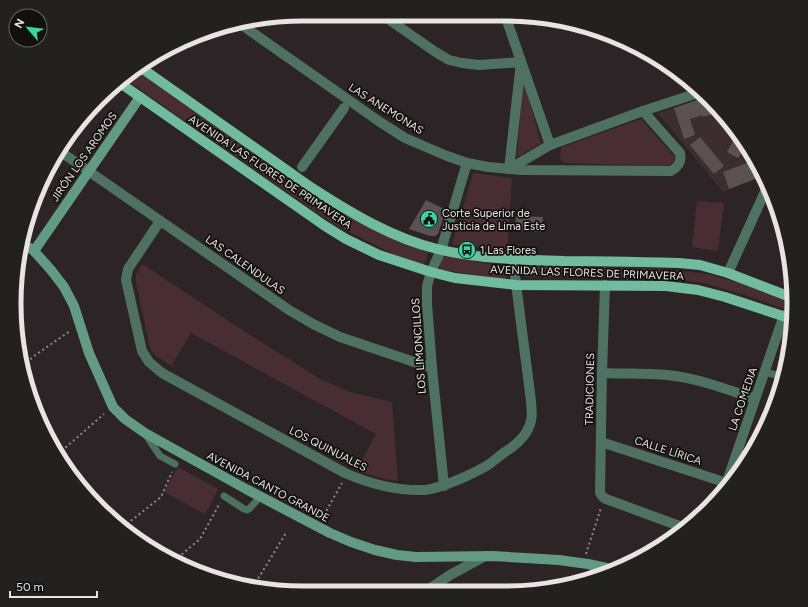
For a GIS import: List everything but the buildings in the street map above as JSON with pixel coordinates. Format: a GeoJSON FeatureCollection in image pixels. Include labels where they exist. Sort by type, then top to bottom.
{"type":"FeatureCollection","features":[{"type":"Feature","properties":{"kind":"main road","name":"AVENIDA LAS FLORES DE PRIMAVERA"},"geometry":{"type":"LineString","coordinates":[[144,71],[312,188],[344,208],[378,226],[414,242],[441,250],[470,256],[513,260],[679,263],[700,265],[728,273],[787,296]]}},
{"type":"Feature","properties":{"kind":"main road","name":"AVENIDA LAS FLORES DE PRIMAVERA"},"geometry":{"type":"LineString","coordinates":[[124,86],[332,230],[346,239],[379,255],[431,272],[455,278],[516,285],[666,286],[698,290],[786,316]]}},
{"type":"Feature","properties":{"kind":"street"},"geometry":{"type":"LineString","coordinates":[[391,21],[434,52],[449,60],[479,65],[521,62]]}},
{"type":"Feature","properties":{"kind":"street"},"geometry":{"type":"LineString","coordinates":[[507,21],[550,145]]}},
{"type":"Feature","properties":{"kind":"street","name":"LAS ANEMONAS"},"geometry":{"type":"LineString","coordinates":[[246,27],[405,138],[447,156],[488,168],[671,171],[676,169],[680,163],[680,153],[643,111]]}},
{"type":"Feature","properties":{"kind":"street"},"geometry":{"type":"LineString","coordinates":[[509,169],[521,62]]}},
{"type":"Feature","properties":{"kind":"street"},"geometry":{"type":"LineString","coordinates":[[509,169],[550,145],[694,94]]}},
{"type":"Feature","properties":{"kind":"street","name":"JIRÓN LOS AROMOS"},"geometry":{"type":"LineString","coordinates":[[34,251],[140,97]]}},
{"type":"Feature","properties":{"kind":"street"},"geometry":{"type":"LineString","coordinates":[[302,167],[344,108]]}},
{"type":"Feature","properties":{"kind":"street","name":"LAS CALENDULAS"},"geometry":{"type":"LineString","coordinates":[[64,154],[289,310],[312,324],[348,341],[432,368]]}},
{"type":"Feature","properties":{"kind":"street","name":"LOS LIMONCILLOS"},"geometry":{"type":"LineString","coordinates":[[444,486],[432,368],[427,286],[431,272],[441,250],[467,162]]}},
{"type":"Feature","properties":{"kind":"street"},"geometry":{"type":"LineString","coordinates":[[728,273],[764,193]]}},
{"type":"Feature","properties":{"kind":"street","name":"LOS QUINUALES"},"geometry":{"type":"LineString","coordinates":[[160,221],[128,269],[126,280],[142,351],[149,362],[162,373],[345,473],[371,483],[400,488],[426,490],[444,486],[488,465],[514,445],[526,433],[532,420],[531,401],[513,260]]}},
{"type":"Feature","properties":{"kind":"street","name":"AVENIDA CANTO GRANDE"},"geometry":{"type":"LineString","coordinates":[[27,246],[34,251],[64,287],[74,306],[89,353],[113,407],[125,419],[145,433],[260,497],[330,533],[350,542],[375,550],[397,555],[416,557],[485,556],[560,560],[604,567]]}},
{"type":"Feature","properties":{"kind":"street","name":"TRADICIONES"},"geometry":{"type":"LineString","coordinates":[[605,285],[600,492],[606,499],[679,526]]}},
{"type":"Feature","properties":{"kind":"street","name":"LA COMEDIA"},"geometry":{"type":"LineString","coordinates":[[730,473],[755,399],[786,322]]}},
{"type":"Feature","properties":{"kind":"street"},"geometry":{"type":"LineString","coordinates":[[602,373],[667,375],[685,378],[755,399]]}},
{"type":"Feature","properties":{"kind":"street","name":"CALLE LÍRICA"},"geometry":{"type":"LineString","coordinates":[[601,442],[721,484]]}},
{"type":"Feature","properties":{"kind":"street"},"geometry":{"type":"LineString","coordinates":[[432,586],[485,556]]}},
{"type":"Feature","properties":{"kind":"lane"},"geometry":{"type":"LineString","coordinates":[[765,372],[776,375]]}},
{"type":"Feature","properties":{"kind":"lane"},"geometry":{"type":"LineString","coordinates":[[145,433],[160,456],[175,464]]}},
{"type":"Feature","properties":{"kind":"lane"},"geometry":{"type":"LineString","coordinates":[[224,496],[247,510],[260,497]]}},
{"type":"Feature","properties":{"kind":"path"},"geometry":{"type":"LineString","coordinates":[[27,362],[80,324]]}},
{"type":"Feature","properties":{"kind":"path"},"geometry":{"type":"LineString","coordinates":[[62,450],[113,407]]}},
{"type":"Feature","properties":{"kind":"path"},"geometry":{"type":"LineString","coordinates":[[127,524],[161,496],[175,464]]}},
{"type":"Feature","properties":{"kind":"path"},"geometry":{"type":"LineString","coordinates":[[324,515],[343,481]]}},
{"type":"Feature","properties":{"kind":"path"},"geometry":{"type":"LineString","coordinates":[[585,555],[601,508]]}},
{"type":"Feature","properties":{"kind":"path"},"geometry":{"type":"LineString","coordinates":[[179,557],[200,539],[211,519]]}},
{"type":"Feature","properties":{"kind":"path"},"geometry":{"type":"LineString","coordinates":[[256,582],[286,532]]}},
{"type":"Feature","properties":{"kind":"shaded area"},"geometry":{"type":"Polygon","coordinates":[[[141,73],[340,213],[425,250],[428,252],[426,261],[424,264],[407,260],[332,223],[129,82],[141,73]]]}},
{"type":"Feature","properties":{"kind":"shaded area"},"geometry":{"type":"Polygon","coordinates":[[[523,78],[541,143],[517,157],[523,78]]]}},
{"type":"Feature","properties":{"kind":"shaded area"},"geometry":{"type":"Polygon","coordinates":[[[699,99],[717,117],[729,132],[749,162],[758,178],[723,192],[658,113],[699,99]]]}},
{"type":"Feature","properties":{"kind":"shaded area"},"geometry":{"type":"Polygon","coordinates":[[[641,119],[675,157],[673,162],[667,166],[566,163],[561,161],[560,154],[562,147],[641,119]]]}},
{"type":"Feature","properties":{"kind":"shaded area"},"geometry":{"type":"Polygon","coordinates":[[[473,173],[512,178],[507,252],[452,244],[473,173]]]}},
{"type":"Feature","properties":{"kind":"shaded area"},"geometry":{"type":"Polygon","coordinates":[[[697,201],[724,203],[718,251],[692,247],[697,201]]]}},
{"type":"Feature","properties":{"kind":"shaded area"},"geometry":{"type":"Polygon","coordinates":[[[448,256],[505,266],[507,267],[507,278],[504,279],[440,269],[440,264],[443,257],[448,256]]]}},
{"type":"Feature","properties":{"kind":"shaded area"},"geometry":{"type":"Polygon","coordinates":[[[142,264],[322,380],[350,392],[392,402],[398,481],[377,477],[357,470],[376,434],[191,333],[171,366],[155,355],[150,348],[136,283],[136,275],[142,264]]]}},
{"type":"Feature","properties":{"kind":"shaded area"},"geometry":{"type":"Polygon","coordinates":[[[527,266],[646,268],[708,274],[751,287],[787,301],[787,310],[704,283],[643,278],[525,277],[522,274],[522,269],[527,266]]]}},
{"type":"Feature","properties":{"kind":"shaded area"},"geometry":{"type":"Polygon","coordinates":[[[178,467],[218,489],[205,514],[164,492],[178,467]]]}},
{"type":"Feature","properties":{"kind":"place","name":"Corte Superior de Justicia de Lima Este"},"geometry":{"type":"Point","coordinates":[429,219]}},
{"type":"Feature","properties":{"kind":"place","name":"1 Las Flores"},"geometry":{"type":"Point","coordinates":[467,250]}}]}
